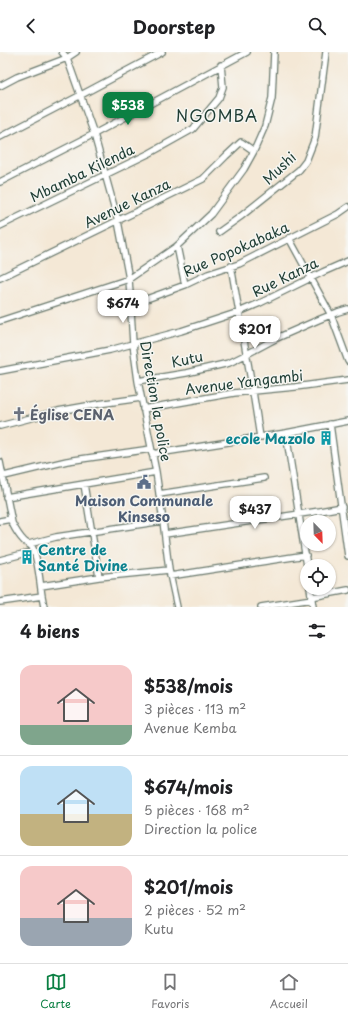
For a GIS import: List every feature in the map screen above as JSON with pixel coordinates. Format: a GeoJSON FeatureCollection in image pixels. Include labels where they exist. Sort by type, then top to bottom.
{"type":"FeatureCollection","features":[{"type":"Feature","properties":{"kind":"street","name":"Direction la police"},"geometry":{"type":"LineString","coordinates":[[62,52],[67,58],[94,134],[118,221],[129,279],[133,344],[138,381],[156,472],[170,573],[177,607]]}},
{"type":"Feature","properties":{"kind":"street"},"geometry":{"type":"LineString","coordinates":[[0,86],[67,58],[76,52]]}},
{"type":"Feature","properties":{"kind":"street"},"geometry":{"type":"LineString","coordinates":[[0,137],[162,52]]}},
{"type":"Feature","properties":{"kind":"street"},"geometry":{"type":"LineString","coordinates":[[0,182],[94,134],[247,52]]}},
{"type":"Feature","properties":{"kind":"street"},"geometry":{"type":"LineString","coordinates":[[0,321],[129,279],[177,246],[211,214],[244,169],[265,126],[272,98],[274,52]]}},
{"type":"Feature","properties":{"kind":"street","name":"Mushi"},"geometry":{"type":"LineString","coordinates":[[219,232],[299,170],[306,160],[315,138],[326,52]]}},
{"type":"Feature","properties":{"kind":"street","name":"Mbamba Kilenda"},"geometry":{"type":"LineString","coordinates":[[0,226],[150,153],[193,129],[218,98],[223,87],[221,65]]}},
{"type":"Feature","properties":{"kind":"street","name":"Avenue Kanza"},"geometry":{"type":"LineString","coordinates":[[0,278],[203,179],[242,142],[254,151]]}},
{"type":"Feature","properties":{"kind":"street","name":"Rue Popokabaka"},"geometry":{"type":"LineString","coordinates":[[130,305],[185,285],[208,274],[239,264],[348,208]]}},
{"type":"Feature","properties":{"kind":"street"},"geometry":{"type":"LineString","coordinates":[[290,238],[331,315],[348,361]]}},
{"type":"Feature","properties":{"kind":"street"},"geometry":{"type":"LineString","coordinates":[[177,246],[185,285]]}},
{"type":"Feature","properties":{"kind":"street","name":"Rue Kanza"},"geometry":{"type":"LineString","coordinates":[[0,371],[110,350],[181,331],[239,312],[348,261]]}},
{"type":"Feature","properties":{"kind":"street"},"geometry":{"type":"LineString","coordinates":[[231,266],[254,392],[260,437]]}},
{"type":"Feature","properties":{"kind":"street","name":"Kutu"},"geometry":{"type":"LineString","coordinates":[[138,381],[186,373],[229,362],[277,338],[348,309]]}},
{"type":"Feature","properties":{"kind":"street","name":"Avenue Yangambi"},"geometry":{"type":"LineString","coordinates":[[143,409],[234,393],[254,392],[348,380]]}},
{"type":"Feature","properties":{"kind":"street"},"geometry":{"type":"LineString","coordinates":[[0,426],[58,411],[141,398]]}},
{"type":"Feature","properties":{"kind":"street"},"geometry":{"type":"LineString","coordinates":[[1,477],[67,461],[260,437],[348,421]]}},
{"type":"Feature","properties":{"kind":"street"},"geometry":{"type":"LineString","coordinates":[[330,424],[348,551]]}},
{"type":"Feature","properties":{"kind":"street"},"geometry":{"type":"LineString","coordinates":[[286,433],[307,559]]}},
{"type":"Feature","properties":{"kind":"street"},"geometry":{"type":"LineString","coordinates":[[0,462],[1,477],[10,519],[23,540],[29,544],[34,551],[38,566],[44,607]]}},
{"type":"Feature","properties":{"kind":"street"},"geometry":{"type":"LineString","coordinates":[[6,497],[156,472]]}},
{"type":"Feature","properties":{"kind":"street"},"geometry":{"type":"LineString","coordinates":[[159,494],[264,478]]}},
{"type":"Feature","properties":{"kind":"street"},"geometry":{"type":"LineString","coordinates":[[84,484],[99,577]]}},
{"type":"Feature","properties":{"kind":"street"},"geometry":{"type":"LineString","coordinates":[[165,534],[342,507]]}},
{"type":"Feature","properties":{"kind":"street"},"geometry":{"type":"LineString","coordinates":[[0,521],[10,519]]}},
{"type":"Feature","properties":{"kind":"street"},"geometry":{"type":"LineString","coordinates":[[29,544],[56,537],[163,521]]}},
{"type":"Feature","properties":{"kind":"street"},"geometry":{"type":"LineString","coordinates":[[0,560],[34,551]]}},
{"type":"Feature","properties":{"kind":"street"},"geometry":{"type":"LineString","coordinates":[[41,586],[99,577],[170,573],[306,555]]}},
{"type":"Feature","properties":{"kind":"street"},"geometry":{"type":"LineString","coordinates":[[261,607],[348,590]]}},
{"type":"Feature","properties":{"kind":"street"},"geometry":{"type":"LineString","coordinates":[[311,595],[313,607]]}},
{"type":"Feature","properties":{"kind":"street"},"geometry":{"type":"LineString","coordinates":[[0,602],[42,596]]}},
{"type":"Feature","properties":{"kind":"place","name":"Église CENA"},"geometry":{"type":"Point","coordinates":[19,414]}},
{"type":"Feature","properties":{"kind":"place","name":"ecole Mazolo"},"geometry":{"type":"Point","coordinates":[326,438]}},
{"type":"Feature","properties":{"kind":"place","name":"Maison Communale Kinseso"},"geometry":{"type":"Point","coordinates":[144,482]}},
{"type":"Feature","properties":{"kind":"place","name":"Centre de Santé Divine"},"geometry":{"type":"Point","coordinates":[27,557]}},
{"type":"Feature","properties":{"kind":"district","name":"NGOMBA"},"geometry":{"type":"Point","coordinates":[217,115]}}]}
